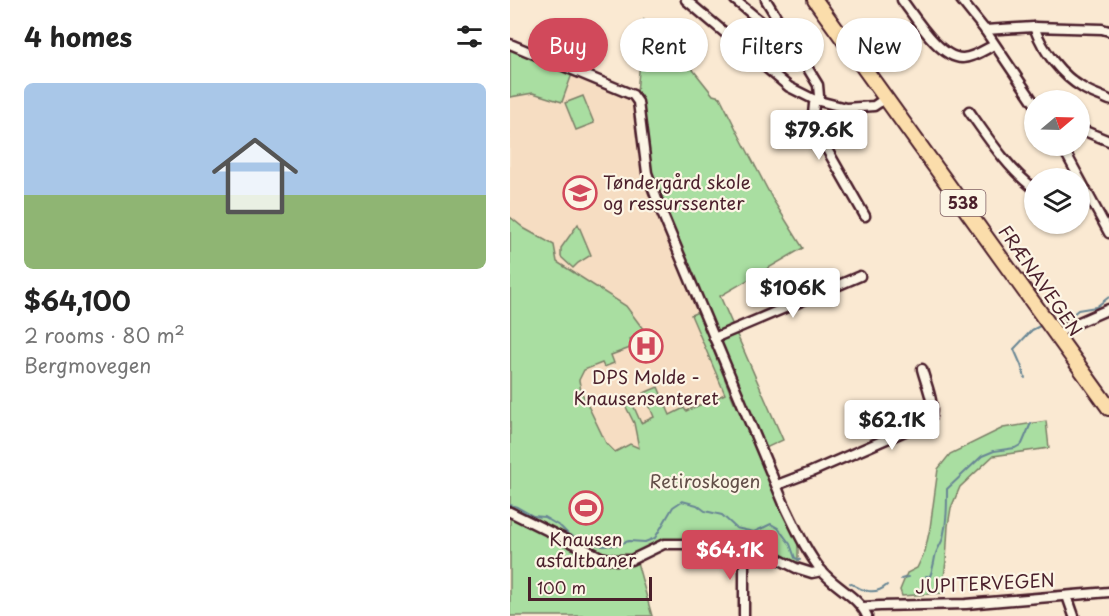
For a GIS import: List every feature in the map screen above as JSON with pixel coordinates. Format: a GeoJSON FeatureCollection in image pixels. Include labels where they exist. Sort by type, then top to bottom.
{"type":"FeatureCollection","features":[{"type":"Feature","properties":{"kind":"main road","name":"FRÆNAVEGEN"},"geometry":{"type":"LineString","coordinates":[[814,0],[1109,408]]}},
{"type":"Feature","properties":{"kind":"street"},"geometry":{"type":"LineString","coordinates":[[686,0],[789,87],[815,100],[846,108],[873,106],[886,98]]}},
{"type":"Feature","properties":{"kind":"street"},"geometry":{"type":"LineString","coordinates":[[735,0],[757,18]]}},
{"type":"Feature","properties":{"kind":"street"},"geometry":{"type":"LineString","coordinates":[[766,0],[777,18]]}},
{"type":"Feature","properties":{"kind":"street"},"geometry":{"type":"LineString","coordinates":[[902,0],[937,45],[956,57],[974,56],[994,45]]}},
{"type":"Feature","properties":{"kind":"street"},"geometry":{"type":"LineString","coordinates":[[961,0],[985,30],[1025,90]]}},
{"type":"Feature","properties":{"kind":"street"},"geometry":{"type":"LineString","coordinates":[[985,30],[1034,27],[1109,31]]}},
{"type":"Feature","properties":{"kind":"street"},"geometry":{"type":"LineString","coordinates":[[1034,27],[1039,41],[1056,66],[1082,88],[1109,100]]}},
{"type":"Feature","properties":{"kind":"street"},"geometry":{"type":"LineString","coordinates":[[510,44],[633,95],[638,102],[647,172],[784,504],[802,540],[822,571],[865,612]]}},
{"type":"Feature","properties":{"kind":"street"},"geometry":{"type":"LineString","coordinates":[[810,72],[818,85],[819,96],[815,100],[813,115],[816,128],[865,216]]}},
{"type":"Feature","properties":{"kind":"street"},"geometry":{"type":"LineString","coordinates":[[969,111],[991,142],[1024,181]]}},
{"type":"Feature","properties":{"kind":"street"},"geometry":{"type":"LineString","coordinates":[[1090,133],[1109,141]]}},
{"type":"Feature","properties":{"kind":"street"},"geometry":{"type":"LineString","coordinates":[[1090,201],[1109,233]]}},
{"type":"Feature","properties":{"kind":"street"},"geometry":{"type":"LineString","coordinates":[[714,338],[860,276]]}},
{"type":"Feature","properties":{"kind":"street"},"geometry":{"type":"LineString","coordinates":[[1056,335],[1068,327],[1109,309]]}},
{"type":"Feature","properties":{"kind":"street"},"geometry":{"type":"LineString","coordinates":[[777,485],[930,420],[932,405],[922,369]]}},
{"type":"Feature","properties":{"kind":"street"},"geometry":{"type":"LineString","coordinates":[[510,512],[601,557],[616,560],[632,560],[664,544],[731,544],[766,553],[812,573],[822,571]]}},
{"type":"Feature","properties":{"kind":"street"},"geometry":{"type":"LineString","coordinates":[[744,546],[744,616]]}},
{"type":"Feature","properties":{"kind":"street","name":"JUPITERVEGEN"},"geometry":{"type":"LineString","coordinates":[[865,612],[880,606],[966,604],[1109,591]]}},
{"type":"Feature","properties":{"kind":"street"},"geometry":{"type":"LineString","coordinates":[[1066,596],[1074,616]]}},
{"type":"Feature","properties":{"kind":"shaded area"},"geometry":{"type":"Polygon","coordinates":[[[572,74],[633,100],[736,401],[639,449],[615,452],[606,443],[587,402],[570,410],[510,236],[510,97],[533,93],[562,102],[572,74]]]}},
{"type":"Feature","properties":{"kind":"green space"},"geometry":{"type":"Polygon","coordinates":[[[510,49],[528,56],[528,72],[572,74],[562,102],[533,93],[510,97],[510,49]]]}},
{"type":"Feature","properties":{"kind":"green space","name":"Retiroskogen"},"geometry":{"type":"Polygon","coordinates":[[[639,72],[695,72],[713,95],[720,97],[773,200],[803,248],[720,296],[783,440],[759,451],[798,540],[798,566],[769,550],[744,543],[663,541],[635,555],[652,616],[510,616],[510,217],[525,229],[554,245],[557,262],[626,306],[646,333],[630,339],[633,347],[611,355],[614,363],[604,367],[602,363],[584,370],[579,380],[581,391],[606,443],[615,452],[630,444],[639,448],[634,423],[623,401],[630,398],[641,423],[654,417],[644,393],[658,387],[670,415],[684,408],[686,411],[725,394],[691,315],[698,312],[734,402],[736,401],[643,173],[633,100],[637,92],[639,72]]]}},
{"type":"Feature","properties":{"kind":"green space"},"geometry":{"type":"Polygon","coordinates":[[[583,96],[594,123],[576,130],[565,103],[583,96]]]}},
{"type":"Feature","properties":{"kind":"green space"},"geometry":{"type":"Polygon","coordinates":[[[578,224],[591,255],[573,268],[561,257],[561,248],[578,224]]]}},
{"type":"Feature","properties":{"kind":"green space"},"geometry":{"type":"Polygon","coordinates":[[[1046,421],[1049,448],[993,456],[960,487],[951,508],[942,593],[902,596],[900,590],[907,573],[917,568],[925,551],[938,469],[950,454],[1003,428],[1046,421]]]}},
{"type":"Feature","properties":{"kind":"waterway"},"geometry":{"type":"LineString","coordinates":[[1053,322],[1072,315],[1078,310],[1096,307],[1109,297]]}},
{"type":"Feature","properties":{"kind":"waterway"},"geometry":{"type":"LineString","coordinates":[[1025,378],[1014,349],[1032,330],[1042,325]]}},
{"type":"Feature","properties":{"kind":"waterway"},"geometry":{"type":"LineString","coordinates":[[926,576],[930,576],[943,538],[947,489],[982,456],[994,451],[1015,448],[1022,444],[1031,423]]}},
{"type":"Feature","properties":{"kind":"waterway"},"geometry":{"type":"LineString","coordinates":[[510,505],[533,516],[544,517],[561,527],[569,535],[603,546],[629,541],[645,542],[655,538],[673,507],[682,501],[697,505],[705,511],[722,515],[736,528],[754,532],[771,524],[778,528],[790,544],[795,558],[800,560]]}},
{"type":"Feature","properties":{"kind":"waterway"},"geometry":{"type":"LineString","coordinates":[[901,579],[908,577]]}},
{"type":"Feature","properties":{"kind":"waterway"},"geometry":{"type":"LineString","coordinates":[[850,583],[869,591],[878,590],[887,585]]}},
{"type":"Feature","properties":{"kind":"place","name":"Tøndergård skole og ressurssenter"},"geometry":{"type":"Point","coordinates":[580,193]}},
{"type":"Feature","properties":{"kind":"place","name":"DPS Molde - Knausensenteret"},"geometry":{"type":"Point","coordinates":[646,346]}},
{"type":"Feature","properties":{"kind":"place","name":"Knausen asfaltbaner"},"geometry":{"type":"Point","coordinates":[586,508]}}]}
